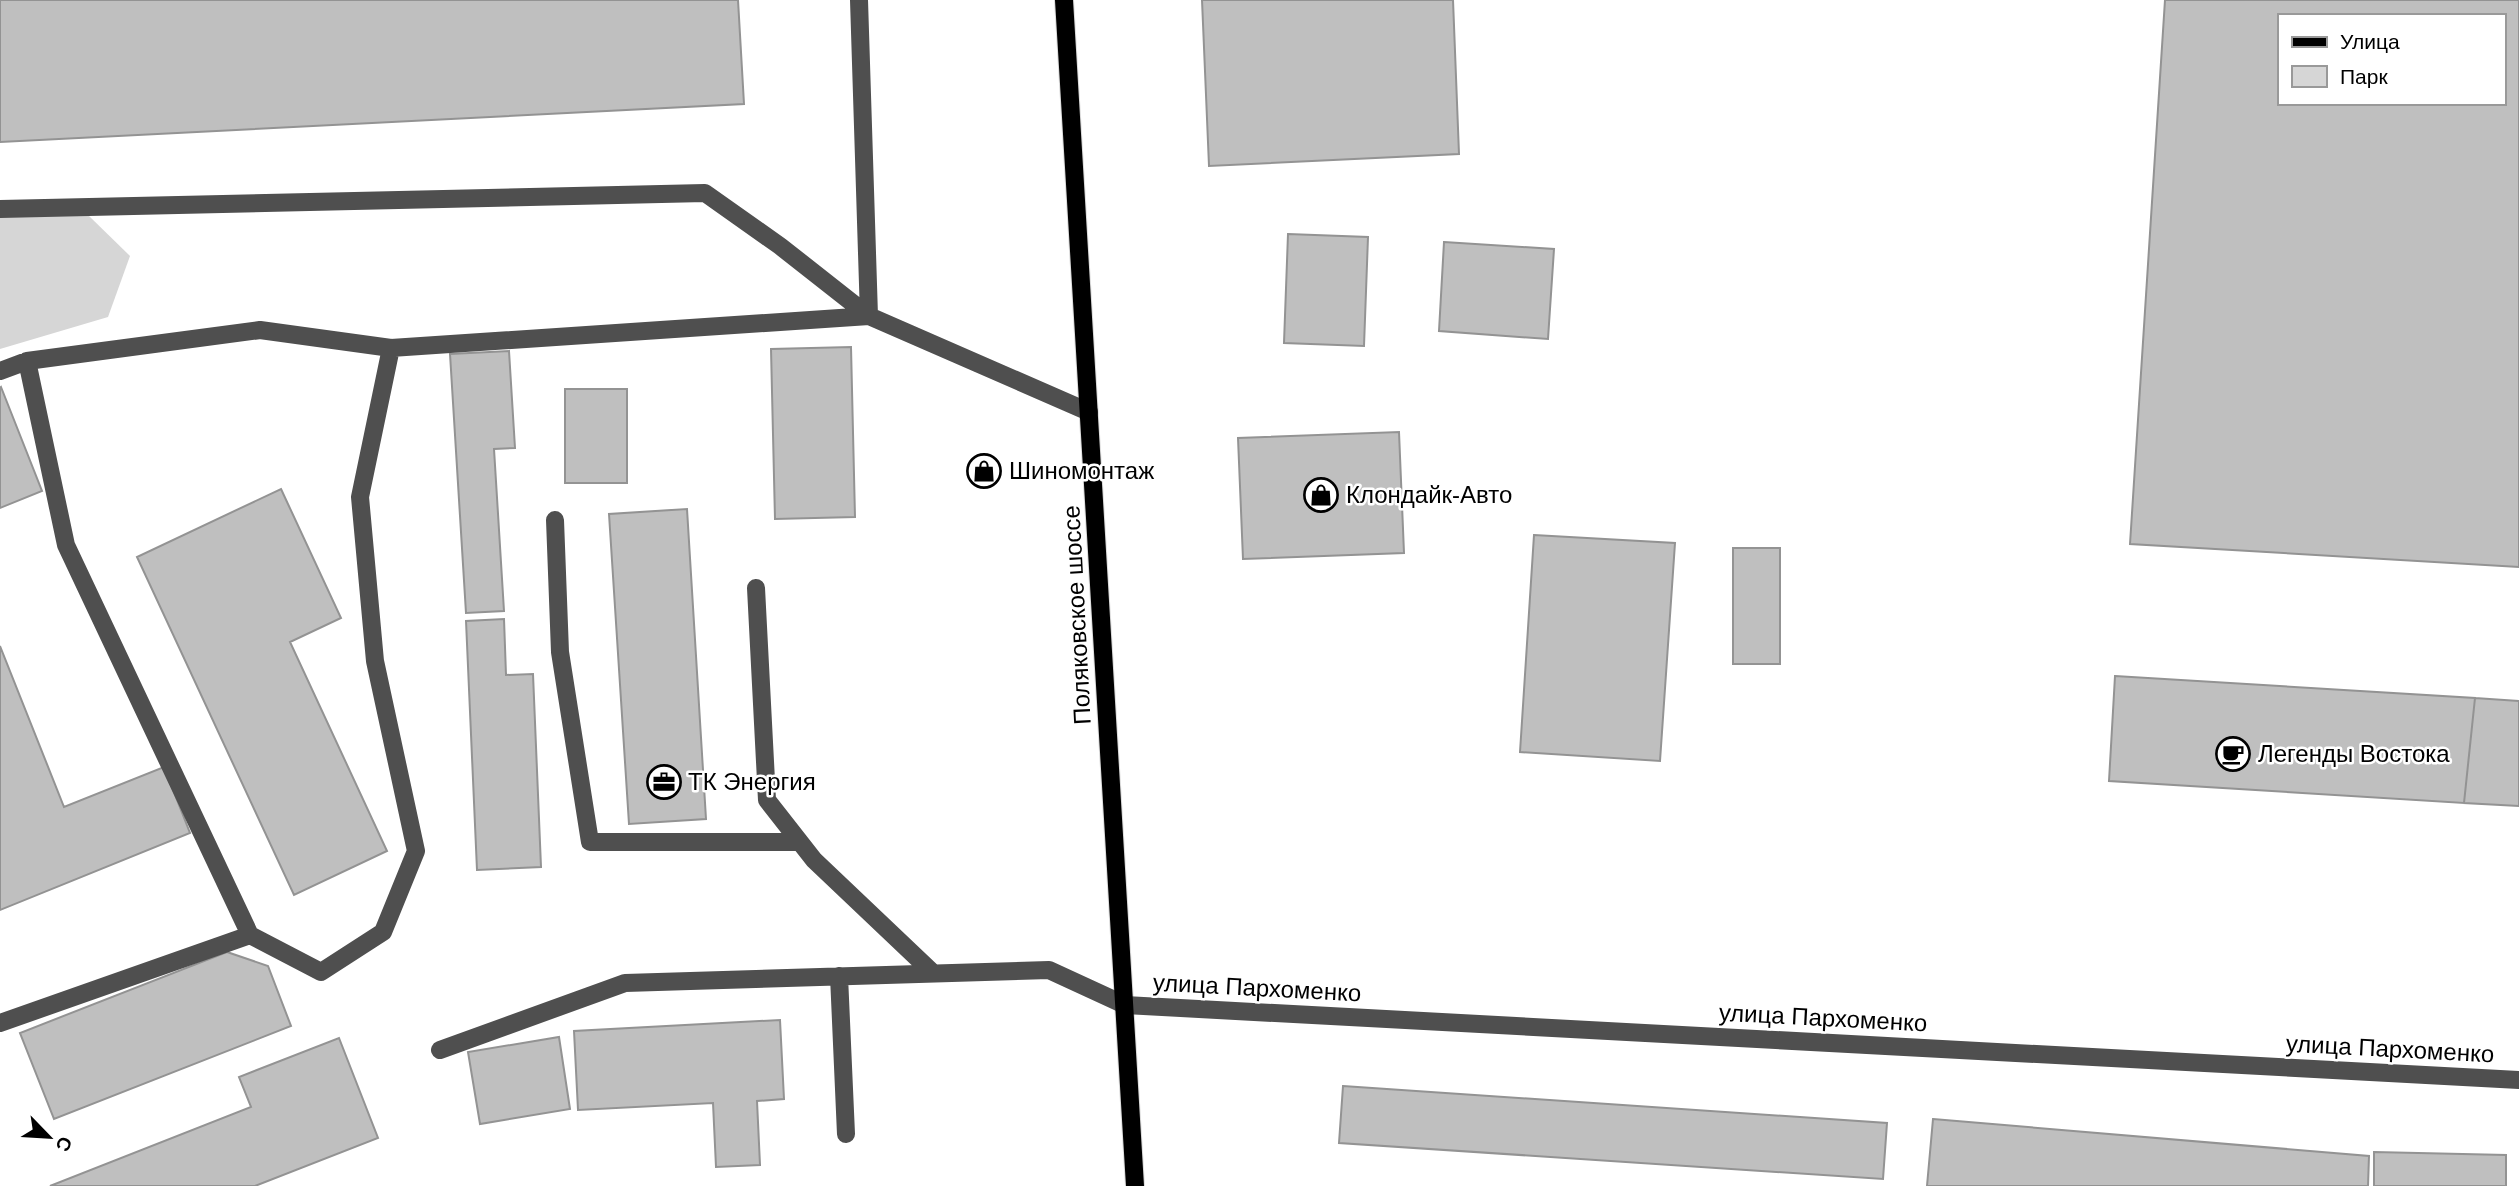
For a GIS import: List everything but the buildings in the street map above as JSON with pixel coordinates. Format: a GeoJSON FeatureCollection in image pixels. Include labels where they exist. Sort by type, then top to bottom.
{"type":"FeatureCollection","features":[{"type":"Feature","properties":{"kind":"main road","name":"Поляковское шоссе"},"geometry":{"type":"LineString","coordinates":[[1064,0],[1135,1186]]}},
{"type":"Feature","properties":{"kind":"street"},"geometry":{"type":"LineString","coordinates":[[859,0],[869,316]]}},
{"type":"Feature","properties":{"kind":"street"},"geometry":{"type":"LineString","coordinates":[[0,209],[705,193],[869,316],[1089,412]]}},
{"type":"Feature","properties":{"kind":"street"},"geometry":{"type":"LineString","coordinates":[[0,371],[27,361],[260,330],[391,348],[869,316]]}},
{"type":"Feature","properties":{"kind":"street"},"geometry":{"type":"LineString","coordinates":[[27,361],[66,545],[250,934],[321,972],[383,932],[416,851],[375,661],[360,497],[391,348]]}},
{"type":"Feature","properties":{"kind":"street"},"geometry":{"type":"LineString","coordinates":[[555,520],[561,652],[590,842],[800,842]]}},
{"type":"Feature","properties":{"kind":"street"},"geometry":{"type":"LineString","coordinates":[[756,588],[767,800],[814,860],[933,974]]}},
{"type":"Feature","properties":{"kind":"street"},"geometry":{"type":"LineString","coordinates":[[0,1023],[250,934]]}},
{"type":"Feature","properties":{"kind":"street"},"geometry":{"type":"LineString","coordinates":[[440,1050],[625,983],[1049,970],[1125,1005]]}},
{"type":"Feature","properties":{"kind":"street"},"geometry":{"type":"LineString","coordinates":[[839,976],[846,1134]]}},
{"type":"Feature","properties":{"kind":"street","name":"улица Пархоменко"},"geometry":{"type":"LineString","coordinates":[[1125,1005],[2519,1080]]}},
{"type":"Feature","properties":{"kind":"green space"},"geometry":{"type":"Polygon","coordinates":[[[88,215],[130,256],[108,317],[0,349],[0,217],[88,215]]]}},
{"type":"Feature","properties":{"kind":"place","name":"Шиномонтаж"},"geometry":{"type":"Point","coordinates":[984,471]}},
{"type":"Feature","properties":{"kind":"place","name":"Клондайк-Авто"},"geometry":{"type":"Point","coordinates":[1321,495]}},
{"type":"Feature","properties":{"kind":"place","name":"Легенды Востока"},"geometry":{"type":"Point","coordinates":[2233,754]}},
{"type":"Feature","properties":{"kind":"place","name":"ТК Энергия"},"geometry":{"type":"Point","coordinates":[664,782]}}]}
